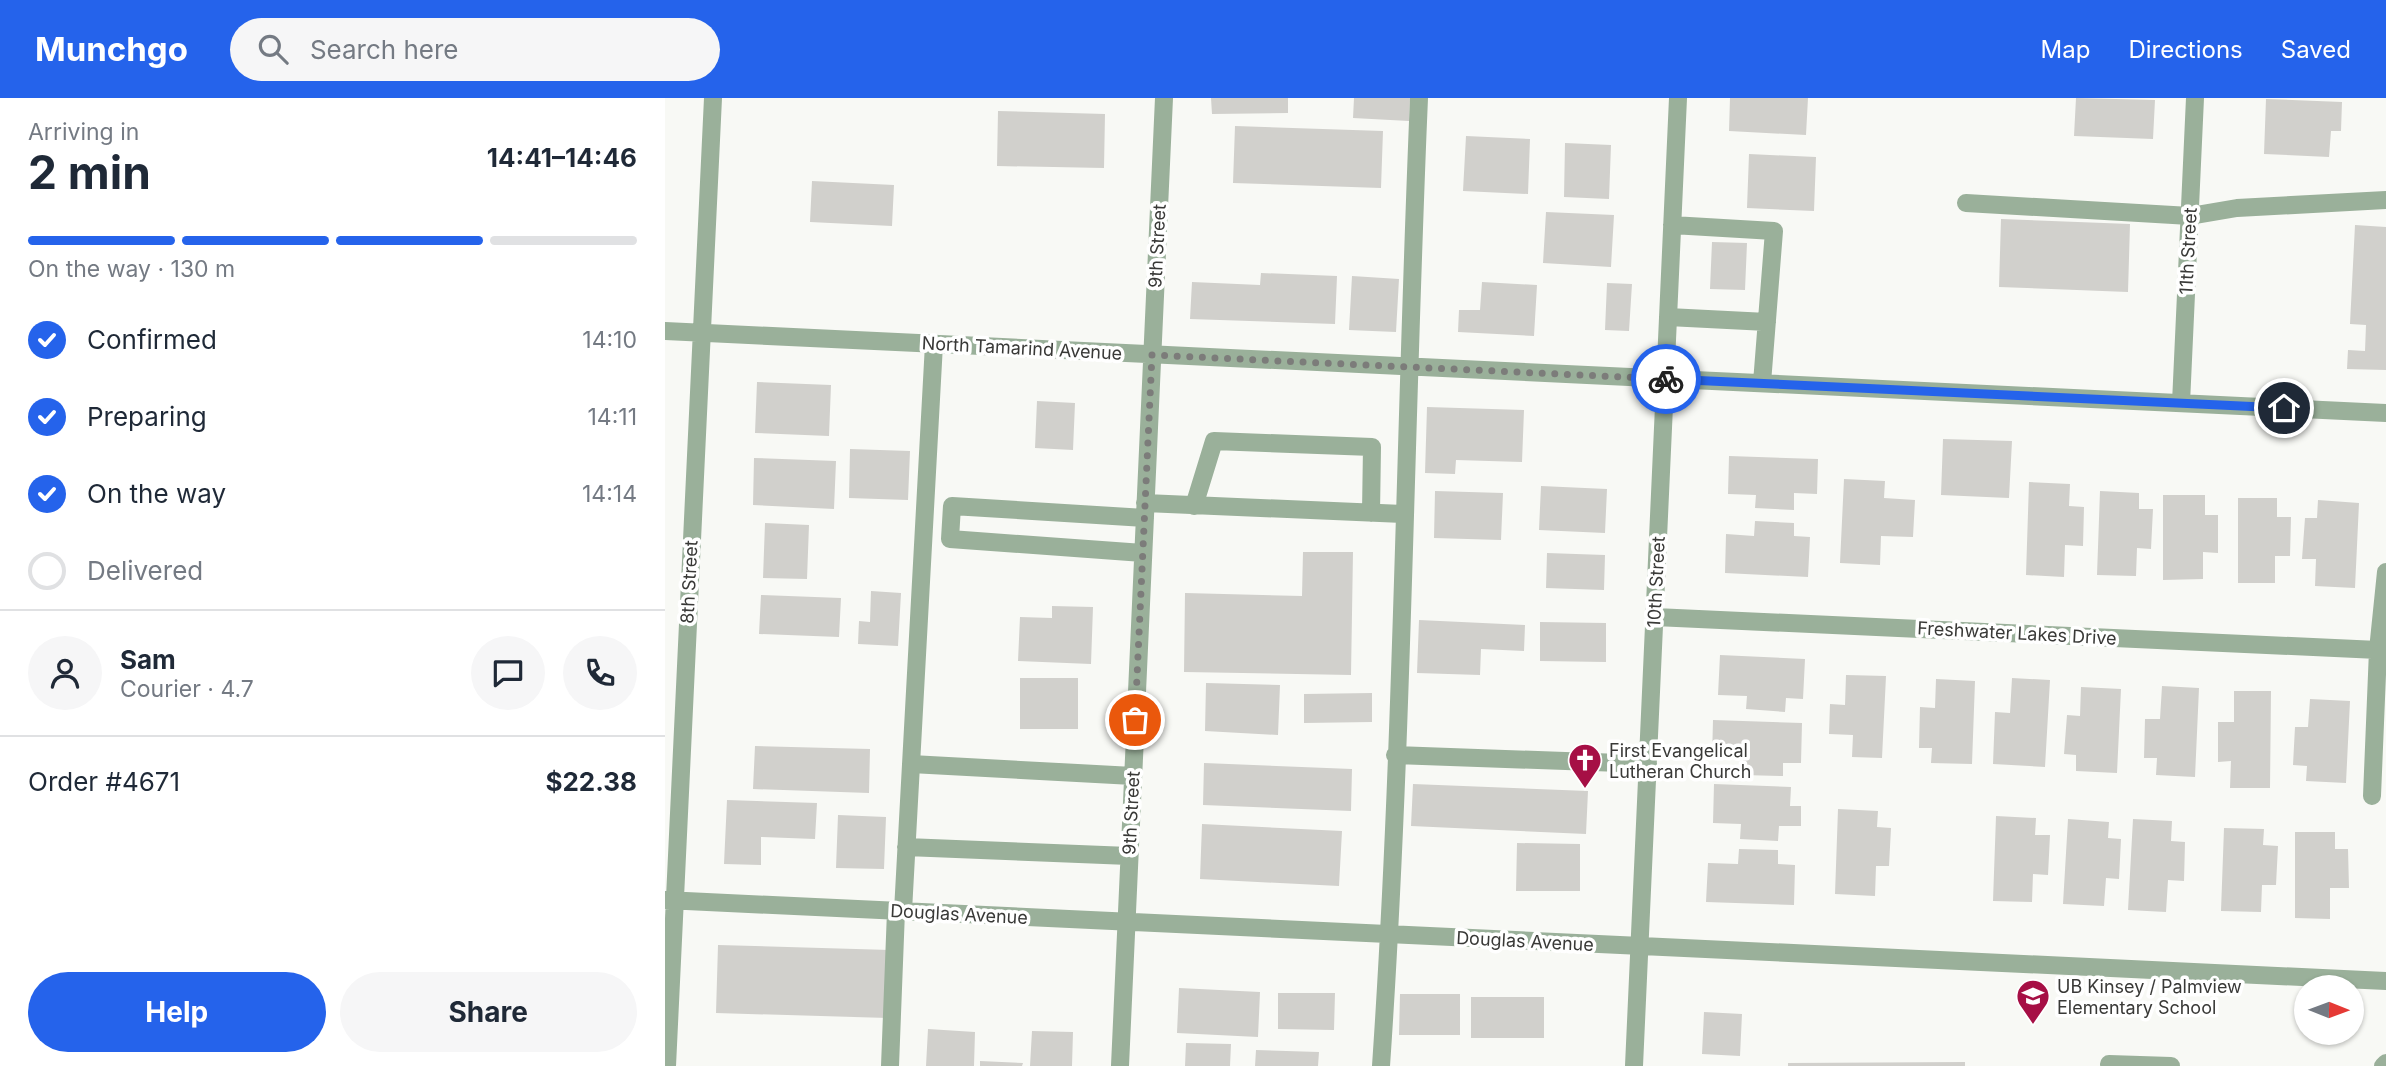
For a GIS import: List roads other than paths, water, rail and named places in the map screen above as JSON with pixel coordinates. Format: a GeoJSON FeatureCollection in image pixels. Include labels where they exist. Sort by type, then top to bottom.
{"type":"FeatureCollection","features":[{"type":"Feature","properties":{"kind":"street","name":"8th Street"},"geometry":{"type":"LineString","coordinates":[[667,1066],[670,900],[713,98]]}},
{"type":"Feature","properties":{"kind":"street","name":"9th Street"},"geometry":{"type":"LineString","coordinates":[[1119,1066],[1164,98]]}},
{"type":"Feature","properties":{"kind":"street"},"geometry":{"type":"LineString","coordinates":[[1381,1066],[1390,934],[1407,367],[1419,98]]}},
{"type":"Feature","properties":{"kind":"street","name":"10th Street"},"geometry":{"type":"LineString","coordinates":[[1634,1066],[1678,98]]}},
{"type":"Feature","properties":{"kind":"street","name":"11th Street"},"geometry":{"type":"LineString","coordinates":[[2181,403],[2195,98]]}},
{"type":"Feature","properties":{"kind":"street"},"geometry":{"type":"LineString","coordinates":[[1966,203],[2190,216],[2237,208],[2386,200]]}},
{"type":"Feature","properties":{"kind":"street"},"geometry":{"type":"LineString","coordinates":[[1672,225],[1774,231],[1762,383]]}},
{"type":"Feature","properties":{"kind":"street"},"geometry":{"type":"LineString","coordinates":[[1668,317],[1767,322]]}},
{"type":"Feature","properties":{"kind":"street","name":"North Tamarind Avenue"},"geometry":{"type":"LineString","coordinates":[[665,331],[2386,413]]}},
{"type":"Feature","properties":{"kind":"street"},"geometry":{"type":"LineString","coordinates":[[890,1066],[899,911],[906,847],[934,344]]}},
{"type":"Feature","properties":{"kind":"street"},"geometry":{"type":"LineString","coordinates":[[1194,506],[1214,441],[1372,447],[1371,513]]}},
{"type":"Feature","properties":{"kind":"street"},"geometry":{"type":"LineString","coordinates":[[1143,553],[950,539],[952,506],[1145,511],[1194,506],[1403,514]]}},
{"type":"Feature","properties":{"kind":"street"},"geometry":{"type":"LineString","coordinates":[[2372,796],[2378,650],[2386,572]]}},
{"type":"Feature","properties":{"kind":"street","name":"Freshwater Lakes Drive"},"geometry":{"type":"LineString","coordinates":[[1655,617],[2378,650]]}},
{"type":"Feature","properties":{"kind":"street"},"geometry":{"type":"LineString","coordinates":[[1395,755],[1648,764]]}},
{"type":"Feature","properties":{"kind":"street"},"geometry":{"type":"LineString","coordinates":[[911,764],[1133,776]]}},
{"type":"Feature","properties":{"kind":"street"},"geometry":{"type":"LineString","coordinates":[[906,847],[1129,856]]}},
{"type":"Feature","properties":{"kind":"street","name":"Douglas Avenue"},"geometry":{"type":"LineString","coordinates":[[670,900],[2386,981]]}},
{"type":"Feature","properties":{"kind":"street"},"geometry":{"type":"LineString","coordinates":[[2109,1064],[2171,1066]]}},
{"type":"Feature","properties":{"kind":"place","name":"First Evangelical Lutheran Church"},"geometry":{"type":"Point","coordinates":[1585,790]}},
{"type":"Feature","properties":{"kind":"place","name":"UB Kinsey / Palmview Elementary School"},"geometry":{"type":"Point","coordinates":[2033,1026]}}]}
